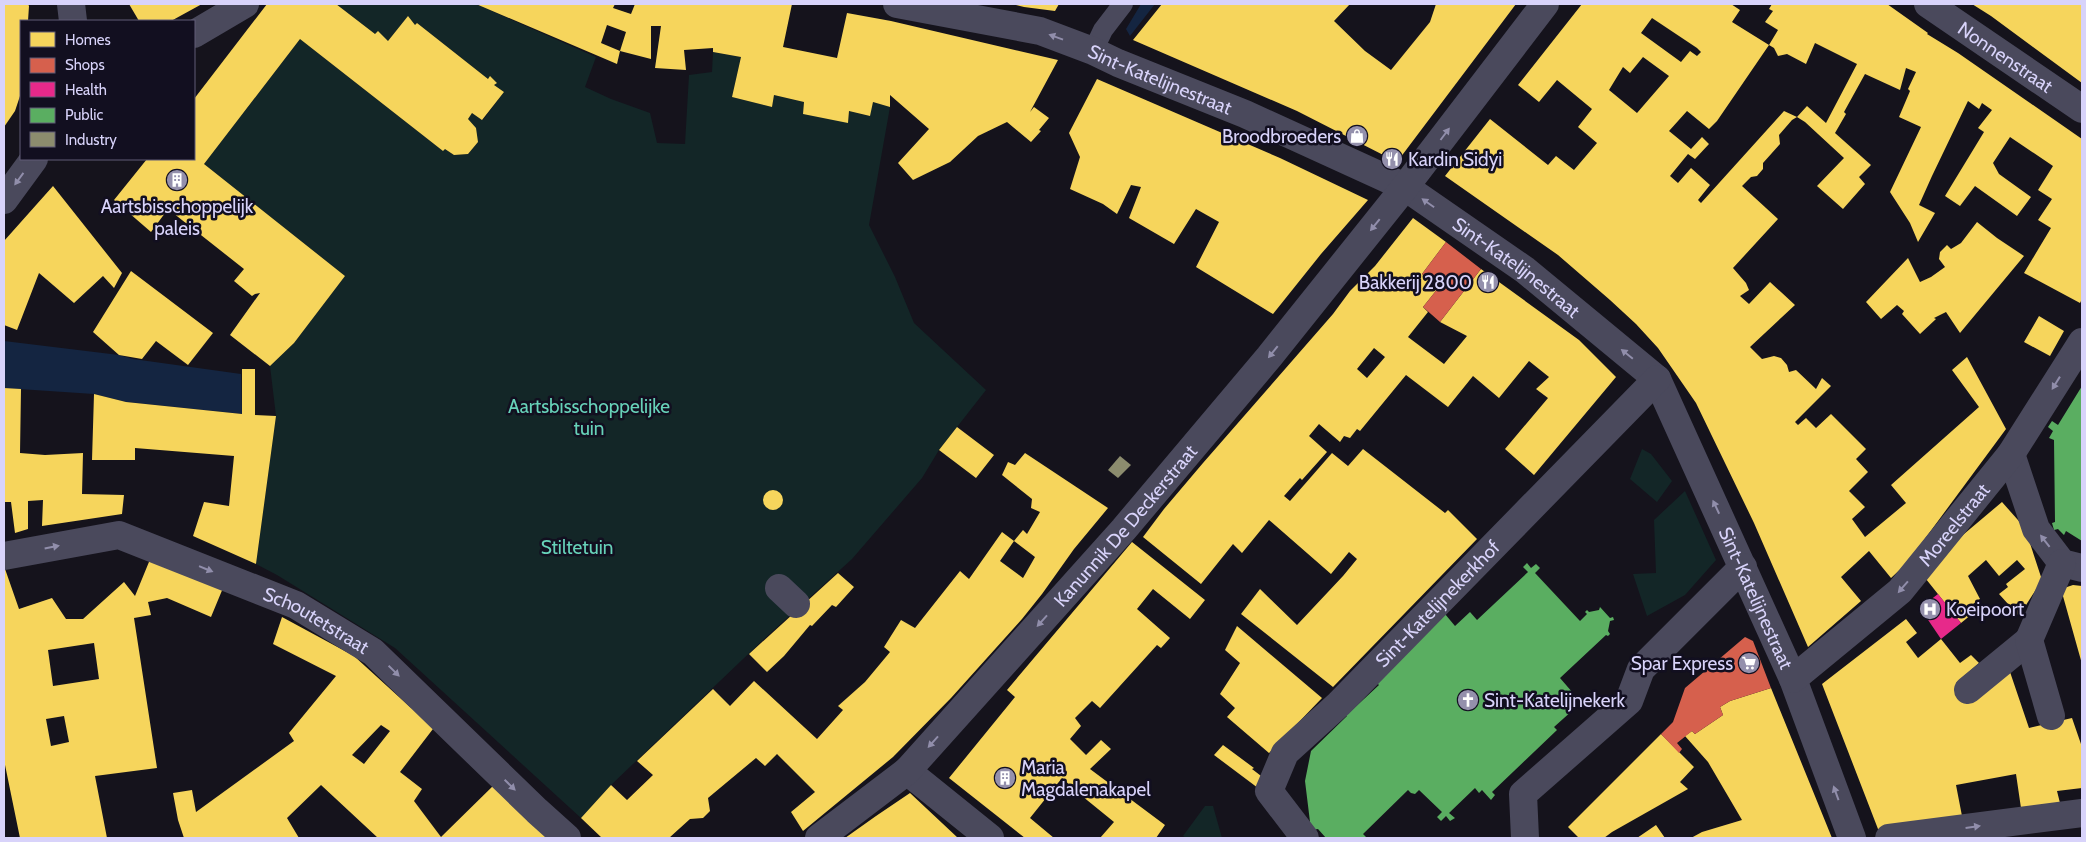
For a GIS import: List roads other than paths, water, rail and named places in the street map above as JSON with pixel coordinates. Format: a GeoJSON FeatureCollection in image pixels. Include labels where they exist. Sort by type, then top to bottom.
{"type":"FeatureCollection","features":[{"type":"Feature","properties":{"kind":"street"},"geometry":{"type":"LineString","coordinates":[[71,4],[73,20]]}},
{"type":"Feature","properties":{"kind":"street"},"geometry":{"type":"LineString","coordinates":[[195,33],[245,4]]}},
{"type":"Feature","properties":{"kind":"street","name":"Sint-Katelijnestraat"},"geometry":{"type":"LineString","coordinates":[[897,4],[1040,31],[1245,114],[1405,187],[1525,270],[1657,379],[1794,679],[1852,838]]}},
{"type":"Feature","properties":{"kind":"street","name":"Kanunnik De Deckerstraat"},"geometry":{"type":"LineString","coordinates":[[819,838],[907,771],[1124,529],[1268,357],[1405,187],[1545,4]]}},
{"type":"Feature","properties":{"kind":"street","name":"Nonnenstraat"},"geometry":{"type":"LineString","coordinates":[[1928,4],[2082,109]]}},
{"type":"Feature","properties":{"kind":"street"},"geometry":{"type":"LineString","coordinates":[[4,200],[33,160]]}},
{"type":"Feature","properties":{"kind":"street","name":"Moreelstraat"},"geometry":{"type":"LineString","coordinates":[[1794,679],[1900,592],[2011,454],[2082,342]]}},
{"type":"Feature","properties":{"kind":"street","name":"Sint-Katelijnekerkhof"},"geometry":{"type":"LineString","coordinates":[[1305,838],[1269,791],[1285,753],[1339,704],[1657,379]]}},
{"type":"Feature","properties":{"kind":"street"},"geometry":{"type":"LineString","coordinates":[[1968,690],[2029,640],[2072,565],[2036,529],[2011,454]]}},
{"type":"Feature","properties":{"kind":"street","name":"Schoutetstraat"},"geometry":{"type":"LineString","coordinates":[[4,556],[119,535],[296,605],[373,652],[567,838]]}},
{"type":"Feature","properties":{"kind":"street"},"geometry":{"type":"LineString","coordinates":[[1520,837],[1523,794],[1629,701],[1641,669],[1743,567]]}},
{"type":"Feature","properties":{"kind":"street"},"geometry":{"type":"LineString","coordinates":[[2029,640],[2052,716]]}},
{"type":"Feature","properties":{"kind":"street"},"geometry":{"type":"LineString","coordinates":[[907,771],[990,838]]}},
{"type":"Feature","properties":{"kind":"street"},"geometry":{"type":"LineString","coordinates":[[1890,838],[2082,813]]}},
{"type":"Feature","properties":{"kind":"lane"},"geometry":{"type":"LineString","coordinates":[[1093,51],[1103,30],[1123,4]]}},
{"type":"Feature","properties":{"kind":"water"},"geometry":{"type":"Polygon","coordinates":[[[1141,4],[1155,4],[1130,36],[1126,29],[1141,4]]]}},
{"type":"Feature","properties":{"kind":"water"},"geometry":{"type":"Polygon","coordinates":[[[4,341],[119,355],[133,359],[241,374],[242,414],[126,402],[94,394],[4,388],[4,341]]]}},
{"type":"Feature","properties":{"kind":"place","name":"Broodbroeders"},"geometry":{"type":"Point","coordinates":[1357,136]}},
{"type":"Feature","properties":{"kind":"place","name":"Kardin Sidyi"},"geometry":{"type":"Point","coordinates":[1392,159]}},
{"type":"Feature","properties":{"kind":"place","name":"Aartsbisschoppelijk paleis"},"geometry":{"type":"Point","coordinates":[177,180]}},
{"type":"Feature","properties":{"kind":"place","name":"Bakkerij 2800"},"geometry":{"type":"Point","coordinates":[1488,282]}},
{"type":"Feature","properties":{"kind":"place","name":"Koeipoort"},"geometry":{"type":"Point","coordinates":[1930,609]}},
{"type":"Feature","properties":{"kind":"place","name":"Spar Express"},"geometry":{"type":"Point","coordinates":[1749,663]}},
{"type":"Feature","properties":{"kind":"place","name":"Sint-Katelijnekerk"},"geometry":{"type":"Point","coordinates":[1468,700]}},
{"type":"Feature","properties":{"kind":"place","name":"Maria Magdalenakapel"},"geometry":{"type":"Point","coordinates":[1005,778]}},
{"type":"Feature","properties":{"kind":"park label","name":"Aartsbisschoppelijke tuin"},"geometry":{"type":"Point","coordinates":[589,417]}},
{"type":"Feature","properties":{"kind":"park label","name":"Stiltetuin"},"geometry":{"type":"Point","coordinates":[577,547]}}]}
